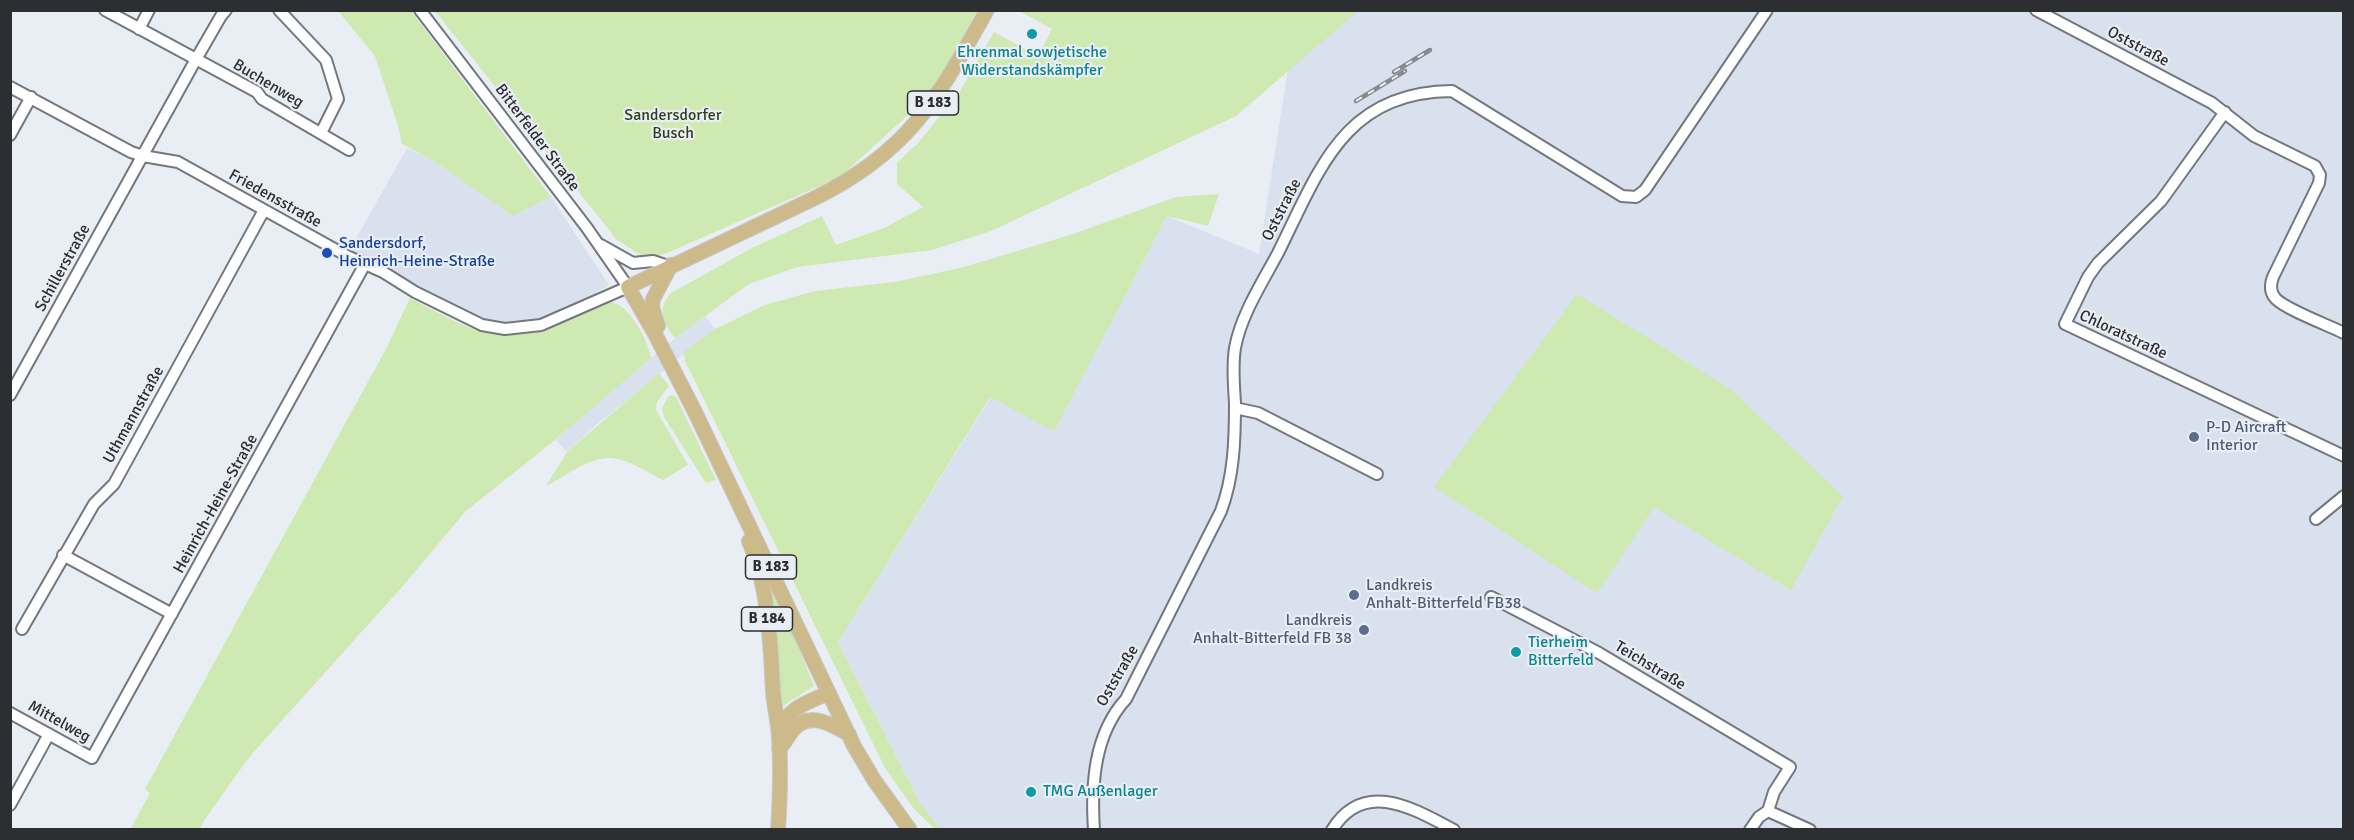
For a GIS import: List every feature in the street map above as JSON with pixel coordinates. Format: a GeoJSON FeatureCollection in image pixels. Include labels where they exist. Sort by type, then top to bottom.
{"type":"FeatureCollection","features":[{"type":"Feature","properties":{"kind":"main road","name":"B 183"},"geometry":{"type":"LineString","coordinates":[[910,830],[874,780],[849,734],[673,368],[628,287],[841,185],[880,159],[909,131],[931,105],[987,10]]}},
{"type":"Feature","properties":{"kind":"main road","name":"B 183"},"geometry":{"type":"LineString","coordinates":[[658,339],[658,325],[652,307],[653,300],[655,291],[669,266]]}},
{"type":"Feature","properties":{"kind":"main road","name":"B 184"},"geometry":{"type":"LineString","coordinates":[[741,507],[743,526],[756,559],[765,592],[779,734],[778,830]]}},
{"type":"Feature","properties":{"kind":"main road"},"geometry":{"type":"LineString","coordinates":[[779,734],[790,712],[829,693]]}},
{"type":"Feature","properties":{"kind":"main road"},"geometry":{"type":"LineString","coordinates":[[779,749],[796,727],[810,720],[822,721],[849,734]]}},
{"type":"Feature","properties":{"kind":"street","name":"Buchenweg"},"geometry":{"type":"LineString","coordinates":[[105,10],[195,61],[216,72],[224,73],[257,92],[262,99],[349,150]]}},
{"type":"Feature","properties":{"kind":"street"},"geometry":{"type":"LineString","coordinates":[[139,29],[149,10]]}},
{"type":"Feature","properties":{"kind":"street","name":"Schillerstraße"},"geometry":{"type":"LineString","coordinates":[[10,395],[195,61],[226,10]]}},
{"type":"Feature","properties":{"kind":"street"},"geometry":{"type":"LineString","coordinates":[[279,10],[326,60],[338,99],[321,133]]}},
{"type":"Feature","properties":{"kind":"street","name":"Bitterfelder Straße"},"geometry":{"type":"LineString","coordinates":[[420,10],[598,243],[628,287]]}},
{"type":"Feature","properties":{"kind":"street","name":"Oststraße"},"geometry":{"type":"LineString","coordinates":[[1094,830],[1093,791],[1101,742],[1113,715],[1126,699],[1221,511],[1231,475],[1235,408],[1234,360],[1243,322],[1324,160],[1341,138],[1359,121],[1393,101],[1432,92],[1452,91],[1622,196],[1636,197],[1645,190],[1767,10]]}},
{"type":"Feature","properties":{"kind":"street","name":"Oststraße"},"geometry":{"type":"LineString","coordinates":[[2036,10],[2212,103],[2254,136],[2318,168],[2319,183],[2273,277],[2271,287],[2275,298],[2281,303],[2343,333]]}},
{"type":"Feature","properties":{"kind":"street","name":"Friedensstraße"},"geometry":{"type":"LineString","coordinates":[[10,87],[124,148],[143,156],[178,162],[466,319],[482,325],[505,329],[541,325],[628,287]]}},
{"type":"Feature","properties":{"kind":"street"},"geometry":{"type":"LineString","coordinates":[[10,135],[31,97]]}},
{"type":"Feature","properties":{"kind":"street","name":"Chloratstraße"},"geometry":{"type":"LineString","coordinates":[[2225,112],[2161,201],[2098,263],[2065,324],[2343,456]]}},
{"type":"Feature","properties":{"kind":"street","name":"Uthmannstraße"},"geometry":{"type":"LineString","coordinates":[[22,629],[98,498],[109,491],[114,484],[264,210]]}},
{"type":"Feature","properties":{"kind":"street"},"geometry":{"type":"LineString","coordinates":[[598,243],[632,263],[653,261],[669,266]]}},
{"type":"Feature","properties":{"kind":"street","name":"Heinrich-Heine-Straße"},"geometry":{"type":"LineString","coordinates":[[92,758],[365,264]]}},
{"type":"Feature","properties":{"kind":"street"},"geometry":{"type":"LineString","coordinates":[[1235,408],[1258,412],[1377,474]]}},
{"type":"Feature","properties":{"kind":"street"},"geometry":{"type":"LineString","coordinates":[[2316,519],[2343,496]]}},
{"type":"Feature","properties":{"kind":"street"},"geometry":{"type":"LineString","coordinates":[[63,555],[172,614]]}},
{"type":"Feature","properties":{"kind":"street","name":"Teichstraße"},"geometry":{"type":"LineString","coordinates":[[1491,597],[1599,653],[1790,766],[1774,792],[1768,810]]}},
{"type":"Feature","properties":{"kind":"street","name":"Mittelweg"},"geometry":{"type":"LineString","coordinates":[[10,713],[92,758]]}},
{"type":"Feature","properties":{"kind":"street"},"geometry":{"type":"LineString","coordinates":[[10,804],[49,734]]}},
{"type":"Feature","properties":{"kind":"street"},"geometry":{"type":"LineString","coordinates":[[1332,830],[1343,816],[1357,806],[1378,801],[1394,802],[1411,808],[1454,830]]}},
{"type":"Feature","properties":{"kind":"street"},"geometry":{"type":"LineString","coordinates":[[1750,830],[1759,817],[1768,810],[1810,830]]}},
{"type":"Feature","properties":{"kind":"shaded area"},"geometry":{"type":"Polygon","coordinates":[[[1297,11],[2343,11],[2343,829],[940,829],[920,803],[838,642],[991,397],[1054,430],[1167,216],[1259,254],[1297,11]]]}},
{"type":"Feature","properties":{"kind":"shaded area"},"geometry":{"type":"Polygon","coordinates":[[[407,148],[435,162],[513,216],[551,197],[609,285],[574,306],[544,319],[523,324],[502,325],[470,316],[349,251],[407,148]]]}},
{"type":"Feature","properties":{"kind":"shaded area"},"geometry":{"type":"Polygon","coordinates":[[[704,315],[715,329],[596,425],[567,452],[556,440],[584,413],[704,315]]]}},
{"type":"Feature","properties":{"kind":"green space"},"geometry":{"type":"Polygon","coordinates":[[[338,11],[411,11],[551,197],[513,216],[435,162],[402,144],[375,56],[338,11]]]}},
{"type":"Feature","properties":{"kind":"green space","name":"Sandersdorfer Busch"},"geometry":{"type":"Polygon","coordinates":[[[435,11],[977,11],[931,94],[840,177],[667,253],[647,259],[617,240],[435,11]]]}},
{"type":"Feature","properties":{"kind":"green space"},"geometry":{"type":"Polygon","coordinates":[[[1019,11],[1358,11],[1236,116],[991,231],[932,250],[797,267],[749,284],[675,338],[663,316],[664,304],[671,293],[752,248],[822,216],[836,245],[884,228],[923,207],[897,184],[897,163],[919,142],[959,93],[994,32],[1038,56],[1052,29],[1019,11]]]}},
{"type":"Feature","properties":{"kind":"green space"},"geometry":{"type":"Polygon","coordinates":[[[1219,194],[1208,226],[1167,216],[1054,431],[990,397],[838,642],[920,803],[940,829],[935,829],[914,809],[885,768],[683,353],[715,329],[765,305],[815,291],[895,282],[964,267],[1070,235],[1176,197],[1219,194]]]}},
{"type":"Feature","properties":{"kind":"green space"},"geometry":{"type":"Polygon","coordinates":[[[1577,294],[1730,389],[1843,496],[1791,590],[1654,507],[1597,593],[1434,487],[1577,294]]]}},
{"type":"Feature","properties":{"kind":"green space"},"geometry":{"type":"Polygon","coordinates":[[[410,298],[468,327],[483,332],[515,335],[541,329],[610,302],[624,309],[637,324],[651,358],[555,440],[466,511],[402,587],[250,756],[200,829],[130,830],[150,793],[145,789],[387,347],[410,298]]]}},
{"type":"Feature","properties":{"kind":"green space"},"geometry":{"type":"Polygon","coordinates":[[[659,373],[669,386],[657,402],[656,410],[688,465],[663,480],[624,461],[603,459],[577,468],[546,486],[567,452],[659,373]]]}},
{"type":"Feature","properties":{"kind":"green space"},"geometry":{"type":"Polygon","coordinates":[[[672,395],[676,397],[716,480],[706,483],[664,417],[662,408],[668,397],[672,395]]]}},
{"type":"Feature","properties":{"kind":"green space"},"geometry":{"type":"Polygon","coordinates":[[[768,572],[814,686],[778,709],[767,593],[768,572]]]}},
{"type":"Feature","properties":{"kind":"railway"},"geometry":{"type":"LineString","coordinates":[[1394,72],[1430,50]]}},
{"type":"Feature","properties":{"kind":"railway"},"geometry":{"type":"LineString","coordinates":[[1356,101],[1405,71]]}},
{"type":"Feature","properties":{"kind":"place","name":"Ehrenmal sowjetische Widerstandskämpfer"},"geometry":{"type":"Point","coordinates":[1032,34]}},
{"type":"Feature","properties":{"kind":"place","name":"Sandersdorf, Heinrich-Heine-Straße"},"geometry":{"type":"Point","coordinates":[327,253]}},
{"type":"Feature","properties":{"kind":"place","name":"P-D Aircraft Interior"},"geometry":{"type":"Point","coordinates":[2194,437]}},
{"type":"Feature","properties":{"kind":"place","name":"Landkreis Anhalt-Bitterfeld FB38"},"geometry":{"type":"Point","coordinates":[1354,595]}},
{"type":"Feature","properties":{"kind":"place","name":"Landkreis Anhalt-Bitterfeld FB 38"},"geometry":{"type":"Point","coordinates":[1364,630]}},
{"type":"Feature","properties":{"kind":"place","name":"Tierheim Bitterfeld"},"geometry":{"type":"Point","coordinates":[1516,652]}},
{"type":"Feature","properties":{"kind":"place","name":"TMG Außenlager"},"geometry":{"type":"Point","coordinates":[1031,792]}}]}
